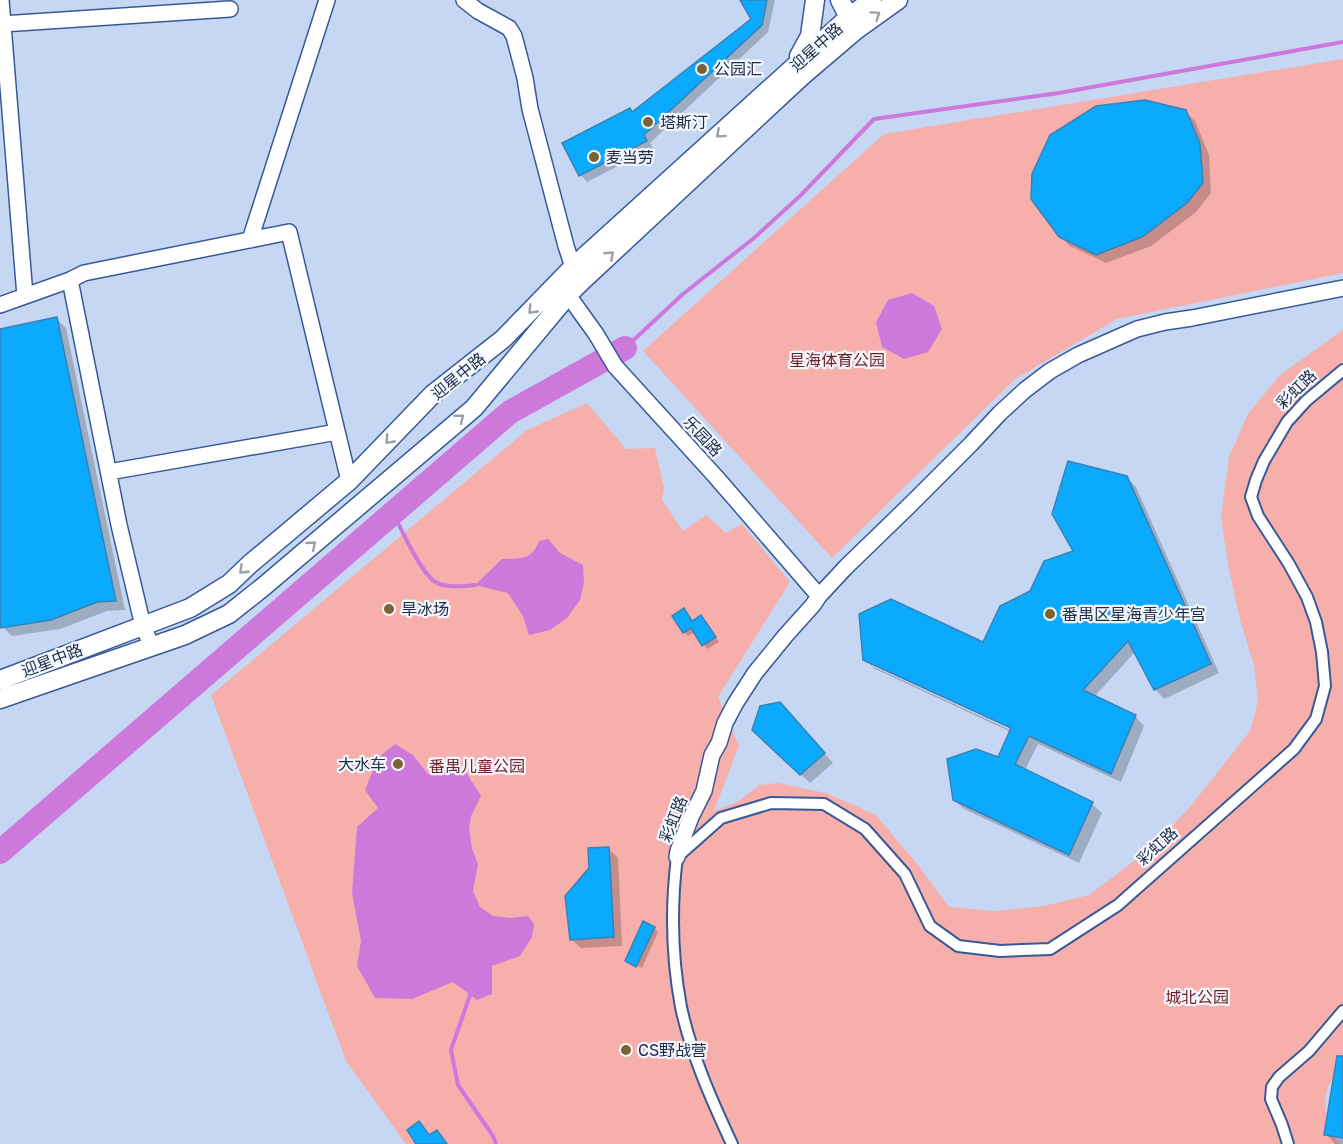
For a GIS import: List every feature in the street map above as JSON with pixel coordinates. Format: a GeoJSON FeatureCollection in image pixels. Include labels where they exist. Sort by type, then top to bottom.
{"type":"FeatureCollection","features":[{"type":"Feature","properties":{"kind":"street"},"geometry":{"type":"LineString","coordinates":[[1,0],[25,296]]}},
{"type":"Feature","properties":{"kind":"street"},"geometry":{"type":"LineString","coordinates":[[250,240],[327,0]]}},
{"type":"Feature","properties":{"kind":"street"},"geometry":{"type":"LineString","coordinates":[[464,0],[478,12],[509,28],[514,36],[530,109],[566,246],[578,274]]}},
{"type":"Feature","properties":{"kind":"street"},"geometry":{"type":"LineString","coordinates":[[794,66],[810,36],[815,0]]}},
{"type":"Feature","properties":{"kind":"street"},"geometry":{"type":"LineString","coordinates":[[840,0],[852,23]]}},
{"type":"Feature","properties":{"kind":"street","name":"迎星中路"},"geometry":{"type":"LineString","coordinates":[[0,680],[190,608],[229,584],[349,481],[433,394],[503,339],[802,76],[872,0]]}},
{"type":"Feature","properties":{"kind":"street","name":"迎星中路"},"geometry":{"type":"LineString","coordinates":[[0,699],[185,635],[229,614],[474,408],[568,295],[578,274],[794,66],[852,23],[896,0]]}},
{"type":"Feature","properties":{"kind":"street"},"geometry":{"type":"LineString","coordinates":[[3,24],[230,9]]}},
{"type":"Feature","properties":{"kind":"street"},"geometry":{"type":"LineString","coordinates":[[0,305],[84,273],[289,232],[349,481]]}},
{"type":"Feature","properties":{"kind":"street"},"geometry":{"type":"LineString","coordinates":[[70,280],[119,525],[143,626],[152,647]]}},
{"type":"Feature","properties":{"kind":"street","name":"彩虹路"},"geometry":{"type":"LineString","coordinates":[[732,1144],[700,1069],[682,1008],[676,970],[674,882],[678,851],[704,791],[712,755],[719,743],[725,723],[755,673],[846,567],[1000,413],[1050,371],[1078,355],[1137,329],[1343,288]]}},
{"type":"Feature","properties":{"kind":"street","name":"乐园路"},"geometry":{"type":"LineString","coordinates":[[568,295],[596,334],[615,366],[716,477],[819,596]]}},
{"type":"Feature","properties":{"kind":"street","name":"彩虹路"},"geometry":{"type":"LineString","coordinates":[[677,857],[721,818],[771,803],[824,804],[866,829],[905,874],[930,926],[958,946],[1000,951],[1050,949],[1118,905],[1294,749],[1316,719],[1325,686],[1316,622],[1307,597],[1258,516],[1251,497],[1264,461],[1287,422],[1306,401],[1343,370]]}},
{"type":"Feature","properties":{"kind":"street"},"geometry":{"type":"LineString","coordinates":[[109,472],[337,432]]}},
{"type":"Feature","properties":{"kind":"street","name":"迎星中路"},"geometry":{"type":"LineString","coordinates":[[0,680],[152,647]]}},
{"type":"Feature","properties":{"kind":"street"},"geometry":{"type":"LineString","coordinates":[[1288,1144],[1271,1099],[1272,1088],[1279,1077],[1309,1051],[1343,1011]]}},
{"type":"Feature","properties":{"kind":"green space","name":"星海体育公园"},"geometry":{"type":"Polygon","coordinates":[[[1343,59],[1343,273],[1117,319],[1015,379],[832,558],[643,351],[884,134],[1343,59]]]}},
{"type":"Feature","properties":{"kind":"green space"},"geometry":{"type":"Polygon","coordinates":[[[1343,330],[1343,1070],[1329,1084],[1325,1098],[1327,1127],[1340,1144],[406,1144],[346,1061],[211,695],[527,430],[587,403],[626,449],[655,448],[664,488],[662,500],[683,531],[706,515],[726,533],[742,524],[790,582],[718,697],[739,746],[714,811],[739,801],[759,785],[778,783],[826,793],[876,815],[918,865],[949,907],[995,911],[1044,906],[1089,895],[1150,849],[1190,807],[1250,731],[1258,701],[1254,665],[1240,620],[1221,517],[1229,457],[1248,414],[1280,375],[1343,330]]]}},
{"type":"Feature","properties":{"kind":"shaded area"},"geometry":{"type":"Polygon","coordinates":[[[912,293],[934,306],[942,329],[928,352],[904,359],[882,347],[876,322],[888,300],[912,293]]]}},
{"type":"Feature","properties":{"kind":"shaded area"},"geometry":{"type":"Polygon","coordinates":[[[548,539],[560,553],[583,565],[584,583],[580,600],[567,618],[550,630],[529,635],[523,616],[508,593],[475,585],[502,559],[525,557],[533,552],[539,541],[548,539]]]}},
{"type":"Feature","properties":{"kind":"shaded area"},"geometry":{"type":"Polygon","coordinates":[[[395,744],[413,755],[428,774],[464,769],[481,796],[471,816],[469,829],[472,849],[478,864],[473,891],[480,907],[493,916],[510,918],[528,916],[534,924],[532,937],[520,956],[492,966],[492,994],[477,1000],[453,982],[412,999],[375,998],[357,966],[361,941],[352,893],[357,827],[378,808],[365,790],[378,758],[395,744]]]}},
{"type":"Feature","properties":{"kind":"building"},"geometry":{"type":"Polygon","coordinates":[[[740,0],[767,0],[762,25],[644,135],[647,141],[579,176],[562,143],[630,108],[632,112],[751,19],[740,0]]]}},
{"type":"Feature","properties":{"kind":"building"},"geometry":{"type":"Polygon","coordinates":[[[1145,100],[1186,110],[1200,144],[1203,183],[1187,203],[1142,237],[1096,255],[1059,237],[1031,199],[1032,174],[1050,135],[1096,106],[1145,100]]]}},
{"type":"Feature","properties":{"kind":"building"},"geometry":{"type":"Polygon","coordinates":[[[57,317],[116,601],[97,602],[51,620],[1,628],[0,329],[57,317]]]}},
{"type":"Feature","properties":{"kind":"building"},"geometry":{"type":"Polygon","coordinates":[[[1068,461],[1127,476],[1211,664],[1154,690],[1128,641],[1083,690],[1136,715],[1111,774],[1029,736],[1015,764],[1093,802],[1069,855],[953,800],[947,759],[976,749],[998,757],[1011,728],[863,660],[859,614],[891,599],[983,642],[1000,606],[1030,591],[1044,561],[1073,551],[1052,514],[1068,461]]]}},
{"type":"Feature","properties":{"kind":"building"},"geometry":{"type":"Polygon","coordinates":[[[684,608],[692,621],[701,615],[716,637],[702,646],[691,628],[683,633],[672,616],[684,608]]]}},
{"type":"Feature","properties":{"kind":"building"},"geometry":{"type":"Polygon","coordinates":[[[780,702],[825,753],[800,775],[752,730],[760,706],[780,702]]]}},
{"type":"Feature","properties":{"kind":"building"},"geometry":{"type":"Polygon","coordinates":[[[609,847],[614,937],[570,940],[565,896],[589,868],[588,848],[609,847]]]}},
{"type":"Feature","properties":{"kind":"building"},"geometry":{"type":"Polygon","coordinates":[[[643,921],[655,927],[636,967],[625,961],[643,921]]]}},
{"type":"Feature","properties":{"kind":"building"},"geometry":{"type":"Polygon","coordinates":[[[1337,1056],[1343,1056],[1343,1138],[1324,1135],[1337,1056]]]}},
{"type":"Feature","properties":{"kind":"building"},"geometry":{"type":"Polygon","coordinates":[[[419,1121],[429,1135],[437,1130],[447,1144],[416,1144],[407,1130],[419,1121]]]}},
{"type":"Feature","properties":{"kind":"waterway"},"geometry":{"type":"LineString","coordinates":[[625,348],[683,294],[754,238],[801,195],[874,119],[1059,93],[1343,42]]}},
{"type":"Feature","properties":{"kind":"waterway"},"geometry":{"type":"LineString","coordinates":[[0,852],[510,412],[625,348]]}},
{"type":"Feature","properties":{"kind":"waterway"},"geometry":{"type":"LineString","coordinates":[[393,513],[417,559],[434,581],[449,586],[475,585]]}},
{"type":"Feature","properties":{"kind":"waterway"},"geometry":{"type":"LineString","coordinates":[[470,995],[451,1050],[458,1085],[493,1136],[496,1144]]}},
{"type":"Feature","properties":{"kind":"place","name":"公园汇"},"geometry":{"type":"Point","coordinates":[702,69]}},
{"type":"Feature","properties":{"kind":"place","name":"塔斯汀"},"geometry":{"type":"Point","coordinates":[648,122]}},
{"type":"Feature","properties":{"kind":"place","name":"麦当劳"},"geometry":{"type":"Point","coordinates":[594,157]}},
{"type":"Feature","properties":{"kind":"place","name":"旱冰场"},"geometry":{"type":"Point","coordinates":[389,609]}},
{"type":"Feature","properties":{"kind":"place","name":"番禺区星海青少年宫"},"geometry":{"type":"Point","coordinates":[1050,614]}},
{"type":"Feature","properties":{"kind":"place","name":"大水车"},"geometry":{"type":"Point","coordinates":[398,764]}},
{"type":"Feature","properties":{"kind":"place","name":"CS野战营"},"geometry":{"type":"Point","coordinates":[626,1050]}},
{"type":"Feature","properties":{"kind":"park label","name":"番禺儿童公园"},"geometry":{"type":"Point","coordinates":[477,766]}},
{"type":"Feature","properties":{"kind":"park label","name":"城北公园"},"geometry":{"type":"Point","coordinates":[1197,997]}}]}
